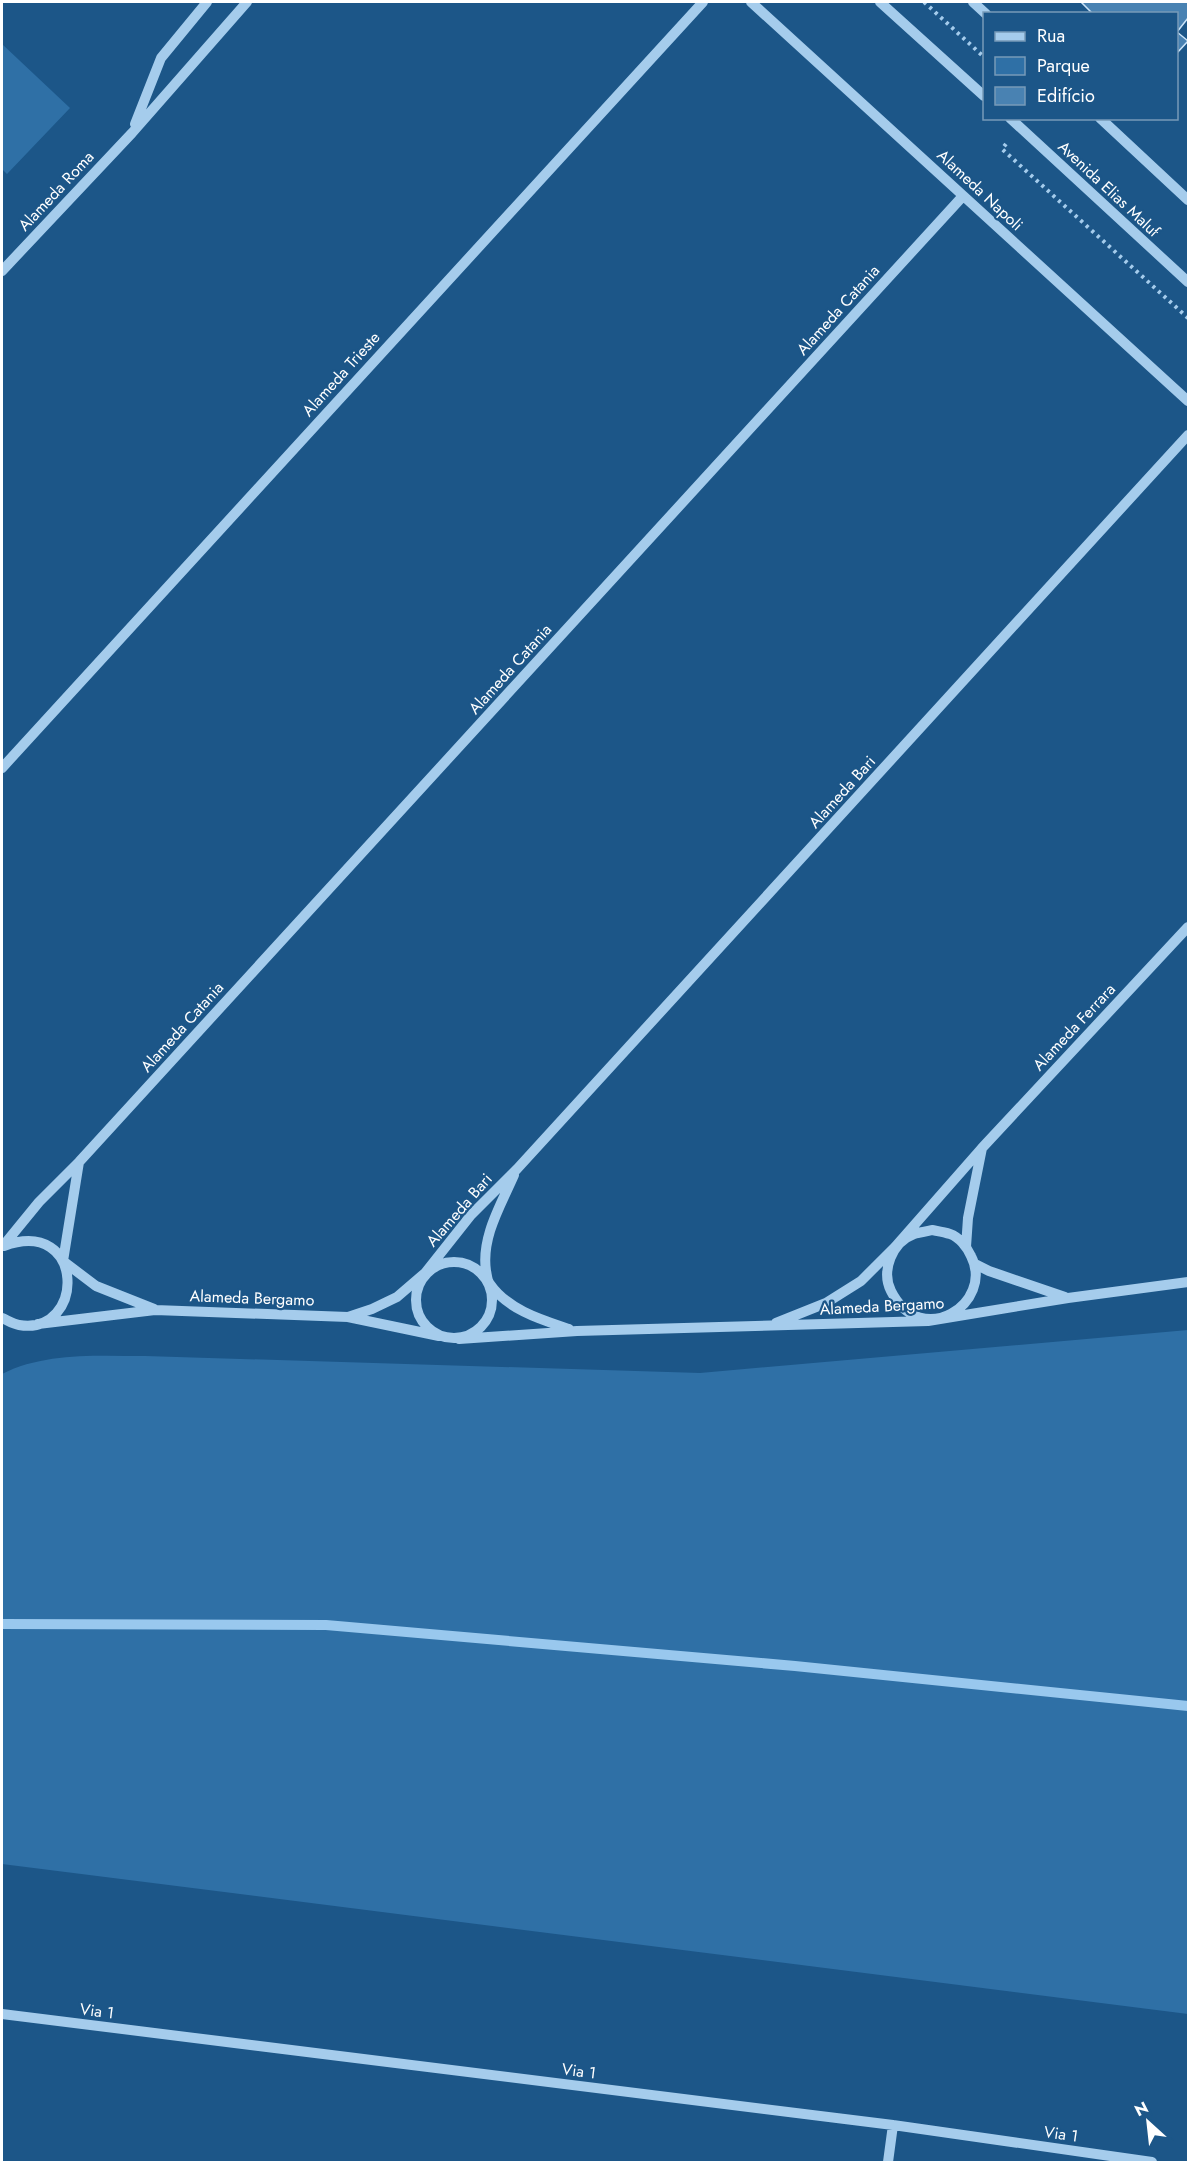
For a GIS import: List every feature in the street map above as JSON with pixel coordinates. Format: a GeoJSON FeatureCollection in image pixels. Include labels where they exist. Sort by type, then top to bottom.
{"type":"FeatureCollection","features":[{"type":"Feature","properties":{"kind":"street","name":"Alameda Roma"},"geometry":{"type":"LineString","coordinates":[[132,133],[161,58],[207,2]]}},
{"type":"Feature","properties":{"kind":"street","name":"Alameda Roma"},"geometry":{"type":"LineString","coordinates":[[2,270],[132,133],[247,2]]}},
{"type":"Feature","properties":{"kind":"street","name":"Alameda Trieste"},"geometry":{"type":"LineString","coordinates":[[2,768],[703,2]]}},
{"type":"Feature","properties":{"kind":"street","name":"Alameda Napoli"},"geometry":{"type":"LineString","coordinates":[[751,2],[1188,401]]}},
{"type":"Feature","properties":{"kind":"street"},"geometry":{"type":"LineString","coordinates":[[880,2],[983,95]]}},
{"type":"Feature","properties":{"kind":"street"},"geometry":{"type":"LineString","coordinates":[[972,2],[984,12]]}},
{"type":"Feature","properties":{"kind":"street","name":"Avenida Elias Maluf"},"geometry":{"type":"LineString","coordinates":[[1012,120],[1188,282]]}},
{"type":"Feature","properties":{"kind":"street"},"geometry":{"type":"LineString","coordinates":[[1102,120],[1188,200]]}},
{"type":"Feature","properties":{"kind":"street","name":"Alameda Catania"},"geometry":{"type":"LineString","coordinates":[[2,1247],[39,1202],[79,1162],[963,196]]}},
{"type":"Feature","properties":{"kind":"street","name":"Alameda Bari"},"geometry":{"type":"LineString","coordinates":[[425,1273],[471,1215],[517,1169],[1188,435]]}},
{"type":"Feature","properties":{"kind":"street","name":"Alameda Ferrara"},"geometry":{"type":"LineString","coordinates":[[895,1247],[982,1148],[1188,927]]}},
{"type":"Feature","properties":{"kind":"street"},"geometry":{"type":"LineString","coordinates":[[966,1246],[968,1218],[982,1148]]}},
{"type":"Feature","properties":{"kind":"street"},"geometry":{"type":"LineString","coordinates":[[38,1324],[52,1316],[63,1304],[69,1288],[68,1272],[63,1261],[79,1162]]}},
{"type":"Feature","properties":{"kind":"street","name":"Alameda Bari"},"geometry":{"type":"LineString","coordinates":[[488,1283],[484,1258],[490,1229],[517,1169]]}},
{"type":"Feature","properties":{"kind":"street"},"geometry":{"type":"LineString","coordinates":[[932,1230],[951,1234],[966,1246],[975,1264],[975,1284],[967,1302],[951,1314],[928,1321],[913,1315],[897,1303],[888,1285],[888,1265],[895,1247],[912,1235],[932,1230]]}},
{"type":"Feature","properties":{"kind":"street","name":"Alameda Bergamo"},"geometry":{"type":"LineString","coordinates":[[2,1247],[20,1240],[39,1241],[55,1251],[63,1261],[96,1286],[155,1310]]}},
{"type":"Feature","properties":{"kind":"street","name":"Alameda Bergamo"},"geometry":{"type":"LineString","coordinates":[[767,1327],[826,1303],[861,1281],[895,1247]]}},
{"type":"Feature","properties":{"kind":"street"},"geometry":{"type":"LineString","coordinates":[[455,1261],[469,1264],[481,1272],[488,1283],[492,1297],[491,1310],[485,1323],[475,1332],[459,1339],[439,1336],[423,1325],[415,1307],[417,1287],[425,1273],[439,1264],[455,1261]]}},
{"type":"Feature","properties":{"kind":"street","name":"Alameda Bergamo"},"geometry":{"type":"LineString","coordinates":[[975,1264],[1068,1298]]}},
{"type":"Feature","properties":{"kind":"street","name":"Alameda Bergamo"},"geometry":{"type":"LineString","coordinates":[[348,1317],[397,1297],[425,1273]]}},
{"type":"Feature","properties":{"kind":"street","name":"Alameda Bergamo"},"geometry":{"type":"LineString","coordinates":[[459,1339],[577,1331],[928,1321],[1068,1298],[1188,1282]]}},
{"type":"Feature","properties":{"kind":"street","name":"Alameda Bergamo"},"geometry":{"type":"LineString","coordinates":[[488,1283],[513,1306],[534,1317],[577,1331]]}},
{"type":"Feature","properties":{"kind":"street","name":"Alameda Bergamo"},"geometry":{"type":"LineString","coordinates":[[19,1325],[155,1310],[348,1317],[439,1336]]}},
{"type":"Feature","properties":{"kind":"street"},"geometry":{"type":"LineString","coordinates":[[2,1318],[19,1325]]}},
{"type":"Feature","properties":{"kind":"street"},"geometry":{"type":"LineString","coordinates":[[2,1329],[19,1325]]}},
{"type":"Feature","properties":{"kind":"street","name":"Via 1"},"geometry":{"type":"LineString","coordinates":[[2,2014],[893,2125],[1152,2163]]}},
{"type":"Feature","properties":{"kind":"street"},"geometry":{"type":"LineString","coordinates":[[888,2163],[893,2125]]}},
{"type":"Feature","properties":{"kind":"path"},"geometry":{"type":"LineString","coordinates":[[924,2],[983,56]]}},
{"type":"Feature","properties":{"kind":"green space"},"geometry":{"type":"Polygon","coordinates":[[[2,44],[70,108],[7,174],[2,169],[2,44]]]}},
{"type":"Feature","properties":{"kind":"green space"},"geometry":{"type":"Polygon","coordinates":[[[1188,1330],[1188,2014],[2,1864],[2,1374],[36,1362],[72,1357],[109,1356],[700,1373],[1188,1330]]]}},
{"type":"Feature","properties":{"kind":"building"},"geometry":{"type":"Polygon","coordinates":[[[1081,2],[1188,2],[1188,18],[1178,31],[1178,12],[1091,12],[1081,2]]]}},
{"type":"Feature","properties":{"kind":"building"},"geometry":{"type":"Polygon","coordinates":[[[1178,33],[1188,41],[1178,52],[1178,33]]]}},
{"type":"Feature","properties":{"kind":"waterway"},"geometry":{"type":"LineString","coordinates":[[2,1624],[326,1625],[795,1666],[1188,1706]]}}]}
